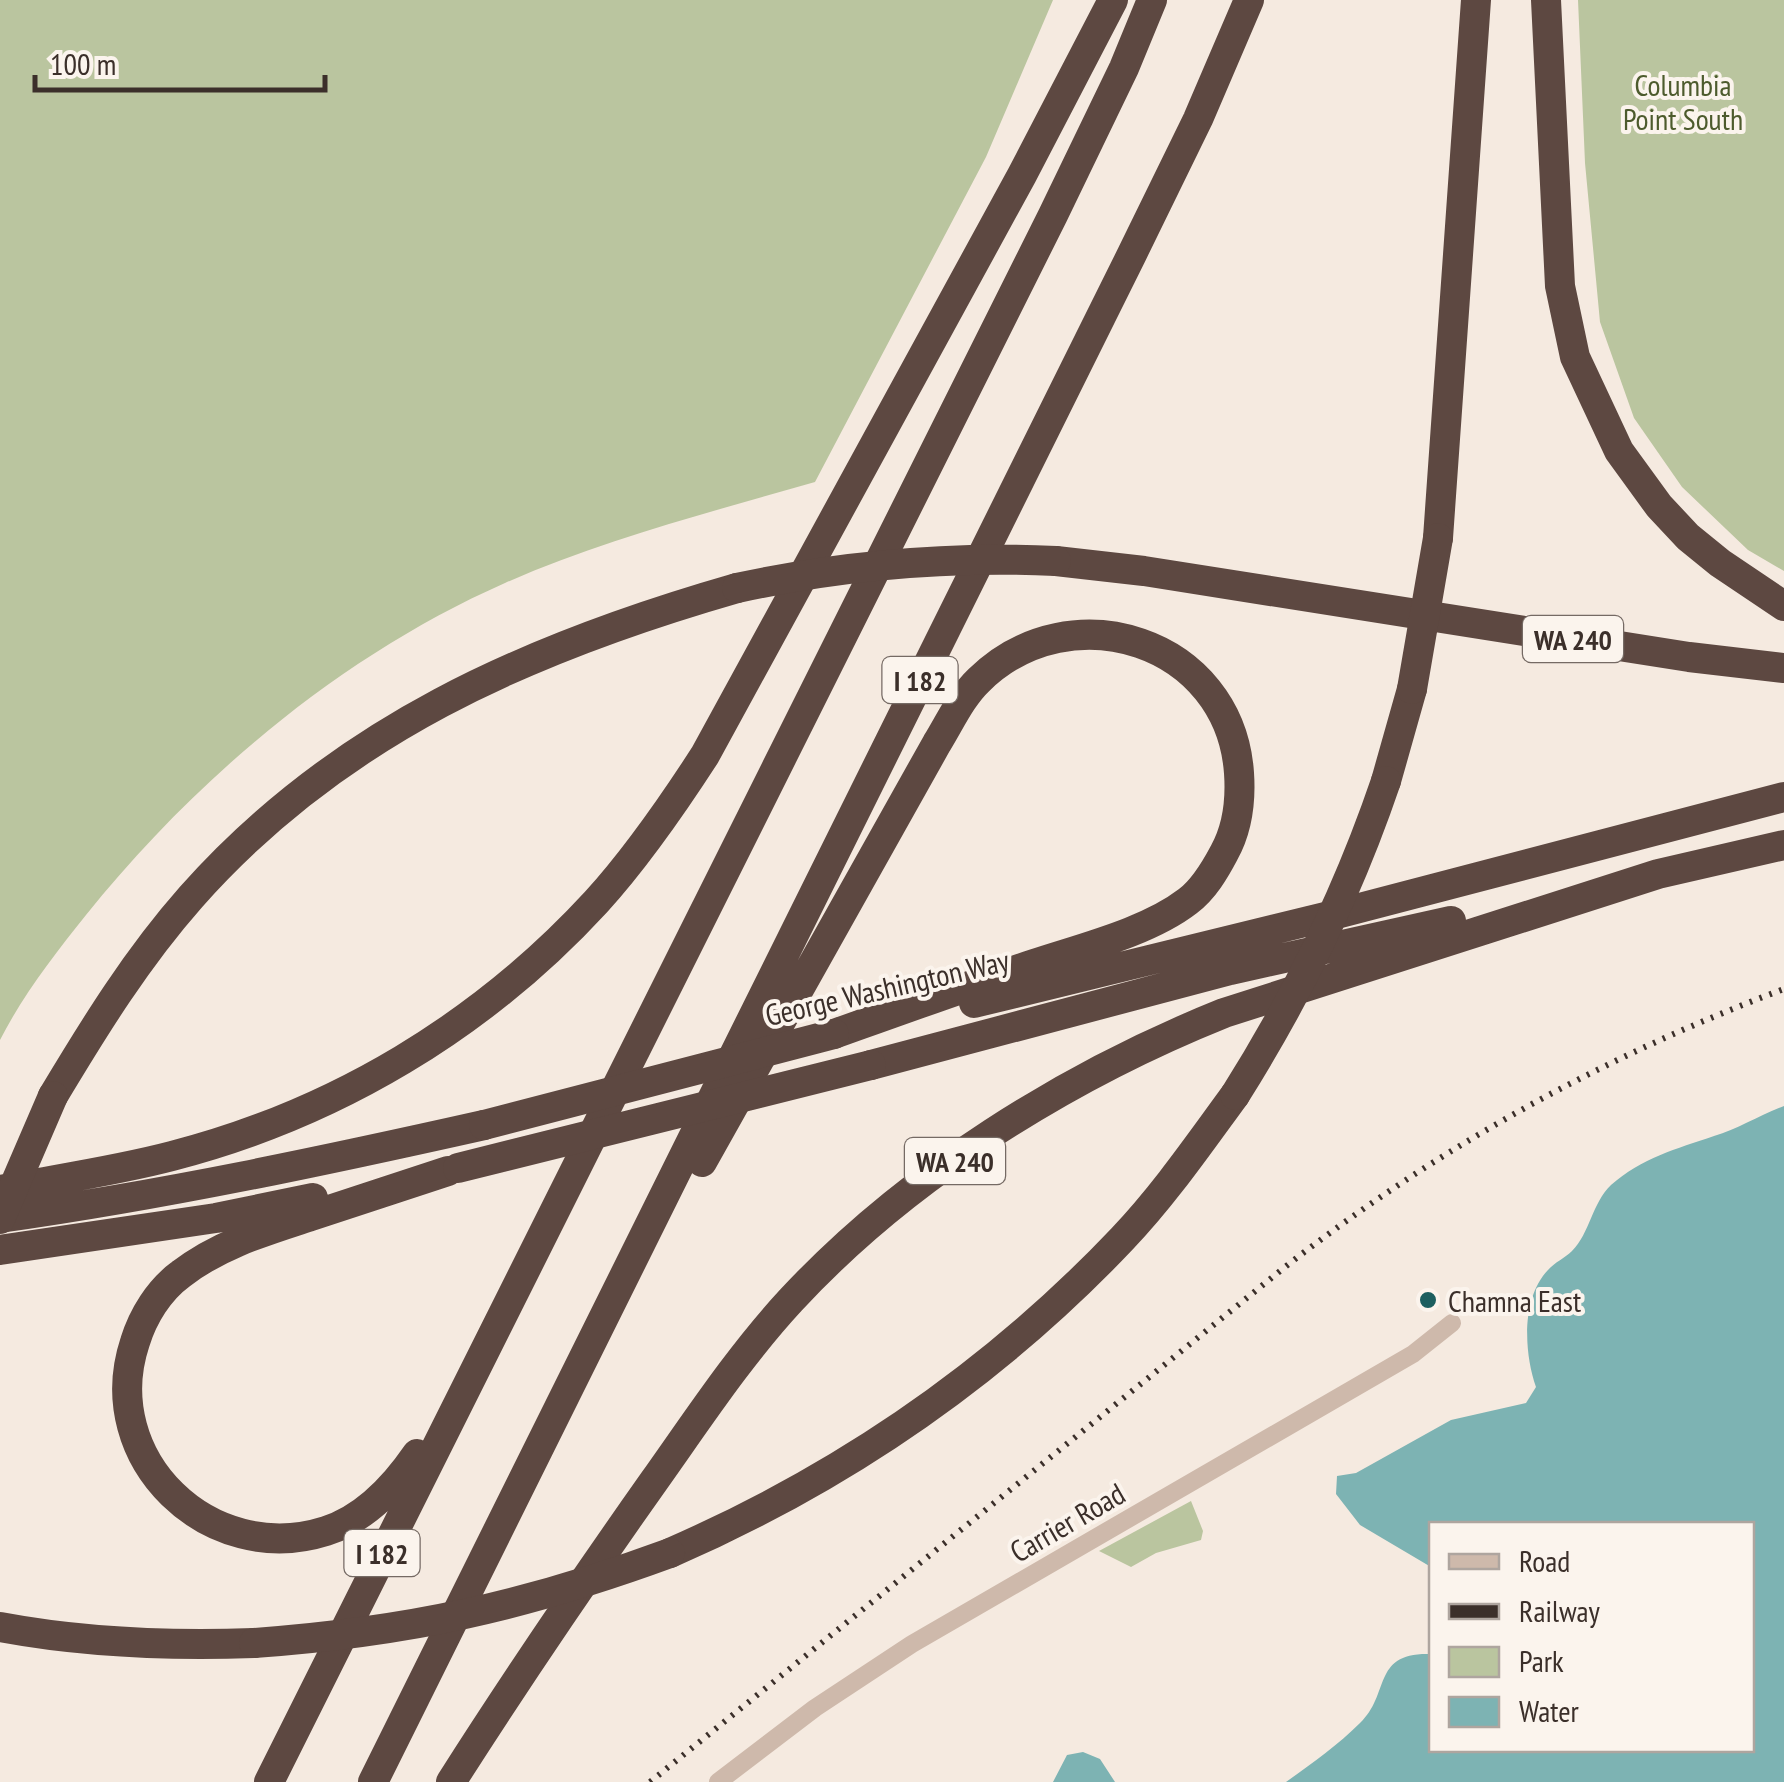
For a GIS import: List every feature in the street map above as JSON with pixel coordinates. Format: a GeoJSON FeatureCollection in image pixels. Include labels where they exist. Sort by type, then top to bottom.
{"type":"FeatureCollection","features":[{"type":"Feature","properties":{"kind":"highway"},"geometry":{"type":"LineString","coordinates":[[0,1190],[173,1156],[287,1117],[368,1080],[463,1022],[517,979],[598,900],[664,816],[705,755],[1113,0]]}},
{"type":"Feature","properties":{"kind":"highway","name":"I 182"},"geometry":{"type":"LineString","coordinates":[[269,1782],[1045,232],[1124,68],[1152,0]]}},
{"type":"Feature","properties":{"kind":"highway","name":"I 182"},"geometry":{"type":"LineString","coordinates":[[373,1782],[1198,119],[1249,0]]}},
{"type":"Feature","properties":{"kind":"highway"},"geometry":{"type":"LineString","coordinates":[[0,1627],[105,1643],[254,1644],[350,1636],[489,1611],[596,1580],[670,1553],[778,1504],[898,1432],[985,1367],[1056,1306],[1125,1236],[1234,1095],[1312,964],[1361,854],[1386,781],[1412,689],[1438,538],[1476,0]]}},
{"type":"Feature","properties":{"kind":"highway"},"geometry":{"type":"LineString","coordinates":[[1546,0],[1560,286],[1575,357],[1619,451],[1659,506],[1709,554],[1784,606]]}},
{"type":"Feature","properties":{"kind":"highway","name":"WA 240"},"geometry":{"type":"LineString","coordinates":[[0,1219],[53,1096],[120,987],[192,896],[281,809],[393,727],[510,666],[603,630],[736,588],[878,564],[948,560],[1056,562],[1144,571],[1689,657],[1784,668]]}},
{"type":"Feature","properties":{"kind":"highway"},"geometry":{"type":"LineString","coordinates":[[584,1358],[662,1235],[937,743],[977,681],[1012,653],[1038,642],[1096,633],[1147,645],[1200,680],[1229,727],[1238,754],[1239,814],[1222,858],[1190,900],[1158,920],[834,1034]]}},
{"type":"Feature","properties":{"kind":"highway","name":"George Washington Way"},"geometry":{"type":"LineString","coordinates":[[0,1219],[250,1177],[484,1125],[834,1034],[1330,916],[1784,798]]}},
{"type":"Feature","properties":{"kind":"highway","name":"WA 240"},"geometry":{"type":"LineString","coordinates":[[450,1782],[591,1570],[726,1381],[790,1301],[894,1206],[1010,1120],[1158,1040],[1282,994],[1658,874],[1784,845]]}},
{"type":"Feature","properties":{"kind":"highway"},"geometry":{"type":"LineString","coordinates":[[0,1250],[216,1218],[453,1169],[1230,970],[1658,874]]}},
{"type":"Feature","properties":{"kind":"highway"},"geometry":{"type":"LineString","coordinates":[[453,1169],[227,1244],[178,1276],[156,1299],[138,1332],[127,1365],[127,1413],[134,1436],[156,1477],[173,1496],[218,1524],[272,1538],[328,1531],[361,1514],[414,1459],[496,1323]]}},
{"type":"Feature","properties":{"kind":"street","name":"Carrier Road"},"geometry":{"type":"LineString","coordinates":[[718,1782],[816,1708],[912,1644],[1414,1354],[1452,1323]]}},
{"type":"Feature","properties":{"kind":"green space"},"geometry":{"type":"Polygon","coordinates":[[[0,0],[1053,0],[986,157],[815,482],[658,527],[543,567],[445,612],[330,683],[224,768],[129,864],[51,960],[0,1040],[0,0]]]}},
{"type":"Feature","properties":{"kind":"green space","name":"Columbia Point South"},"geometry":{"type":"Polygon","coordinates":[[[1578,0],[1784,0],[1784,571],[1748,550],[1682,487],[1634,418],[1600,322],[1585,163],[1578,0]]]}},
{"type":"Feature","properties":{"kind":"green space"},"geometry":{"type":"Polygon","coordinates":[[[1191,1501],[1203,1531],[1201,1540],[1156,1553],[1131,1567],[1099,1551],[1191,1501]]]}},
{"type":"Feature","properties":{"kind":"water"},"geometry":{"type":"Polygon","coordinates":[[[1784,1106],[1784,1782],[1286,1782],[1360,1723],[1376,1700],[1390,1667],[1412,1655],[1429,1654],[1429,1752],[1754,1752],[1754,1522],[1429,1522],[1429,1566],[1360,1525],[1336,1494],[1337,1476],[1356,1473],[1451,1420],[1526,1403],[1536,1387],[1527,1342],[1533,1295],[1548,1270],[1578,1244],[1605,1192],[1647,1161],[1784,1106]]]}},
{"type":"Feature","properties":{"kind":"water"},"geometry":{"type":"Polygon","coordinates":[[[1083,1752],[1100,1759],[1115,1782],[1053,1782],[1067,1755],[1083,1752]]]}},
{"type":"Feature","properties":{"kind":"railway"},"geometry":{"type":"LineString","coordinates":[[650,1782],[1285,1267],[1401,1183],[1586,1075],[1784,989]]}},
{"type":"Feature","properties":{"kind":"place","name":"Chamna East"},"geometry":{"type":"Point","coordinates":[1428,1300]}}]}
